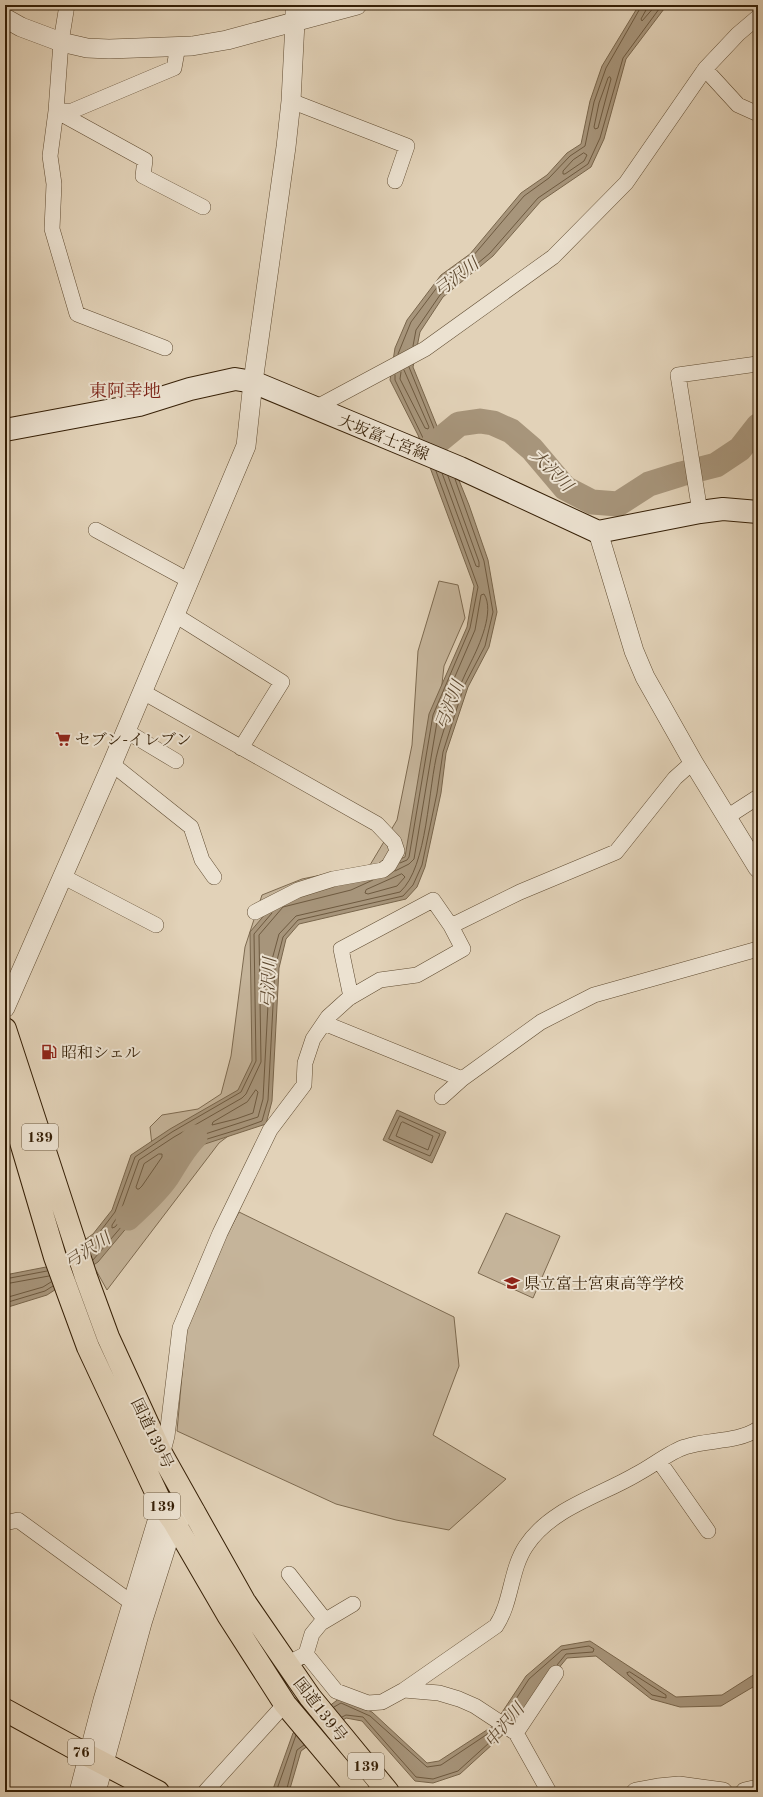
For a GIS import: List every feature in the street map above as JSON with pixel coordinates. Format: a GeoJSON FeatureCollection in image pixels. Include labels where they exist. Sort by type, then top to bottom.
{"type":"FeatureCollection","features":[{"type":"Feature","properties":{"kind":"main road","name":"大坂富士宮線"},"geometry":{"type":"LineString","coordinates":[[5,430],[138,405],[190,389],[235,379],[253,382],[460,468],[598,532]]}},
{"type":"Feature","properties":{"kind":"main road"},"geometry":{"type":"LineString","coordinates":[[598,532],[700,512],[723,509],[758,512]]}},
{"type":"Feature","properties":{"kind":"main road","name":"国道139号"},"geometry":{"type":"LineString","coordinates":[[5,1028],[75,1245],[108,1337],[162,1455],[244,1601],[310,1696],[388,1792]]}},
{"type":"Feature","properties":{"kind":"main road","name":"国道139号"},"geometry":{"type":"LineString","coordinates":[[5,1088],[54,1257],[88,1347],[168,1513],[228,1615],[287,1706],[359,1792]]}},
{"type":"Feature","properties":{"kind":"main road","name":"76"},"geometry":{"type":"LineString","coordinates":[[5,1710],[158,1792]]}},
{"type":"Feature","properties":{"kind":"street"},"geometry":{"type":"LineString","coordinates":[[67,5],[61,42],[56,111],[50,156],[54,184],[52,230],[77,314],[165,348]]}},
{"type":"Feature","properties":{"kind":"street"},"geometry":{"type":"LineString","coordinates":[[5,18],[21,27],[61,42],[87,48],[109,49],[178,46],[227,40],[295,13],[357,5]]}},
{"type":"Feature","properties":{"kind":"street"},"geometry":{"type":"LineString","coordinates":[[5,1008],[143,692],[246,446],[253,382],[286,147],[291,101],[295,13]]}},
{"type":"Feature","properties":{"kind":"street"},"geometry":{"type":"LineString","coordinates":[[315,408],[425,349],[553,257],[626,183],[705,69],[738,34],[756,22]]}},
{"type":"Feature","properties":{"kind":"street"},"geometry":{"type":"LineString","coordinates":[[56,111],[72,112],[174,68],[178,46]]}},
{"type":"Feature","properties":{"kind":"street"},"geometry":{"type":"LineString","coordinates":[[705,69],[738,105],[758,114]]}},
{"type":"Feature","properties":{"kind":"street"},"geometry":{"type":"LineString","coordinates":[[291,101],[408,146],[395,181]]}},
{"type":"Feature","properties":{"kind":"street"},"geometry":{"type":"LineString","coordinates":[[56,111],[144,160],[143,176],[203,207]]}},
{"type":"Feature","properties":{"kind":"street"},"geometry":{"type":"LineString","coordinates":[[700,512],[678,375],[756,364],[758,362]]}},
{"type":"Feature","properties":{"kind":"street"},"geometry":{"type":"LineString","coordinates":[[96,530],[190,581]]}},
{"type":"Feature","properties":{"kind":"street"},"geometry":{"type":"LineString","coordinates":[[598,532],[634,651],[648,683],[693,762],[758,868]]}},
{"type":"Feature","properties":{"kind":"street"},"geometry":{"type":"LineString","coordinates":[[175,616],[282,682],[241,748]]}},
{"type":"Feature","properties":{"kind":"street"},"geometry":{"type":"LineString","coordinates":[[143,692],[377,824],[394,842],[397,851],[389,865],[383,870],[333,879],[298,890],[255,912]]}},
{"type":"Feature","properties":{"kind":"street"},"geometry":{"type":"LineString","coordinates":[[126,731],[176,761]]}},
{"type":"Feature","properties":{"kind":"street"},"geometry":{"type":"LineString","coordinates":[[451,926],[520,892],[616,852],[675,778],[693,762]]}},
{"type":"Feature","properties":{"kind":"street"},"geometry":{"type":"LineString","coordinates":[[112,764],[191,827],[202,860],[214,877]]}},
{"type":"Feature","properties":{"kind":"street"},"geometry":{"type":"LineString","coordinates":[[727,817],[758,797]]}},
{"type":"Feature","properties":{"kind":"street"},"geometry":{"type":"LineString","coordinates":[[62,876],[156,925]]}},
{"type":"Feature","properties":{"kind":"street"},"geometry":{"type":"LineString","coordinates":[[162,1455],[167,1436],[180,1328],[220,1233],[270,1130],[304,1085],[306,1063],[313,1038],[328,1017],[351,997],[380,980],[417,975],[463,949],[451,926],[433,900],[341,949],[351,997]]}},
{"type":"Feature","properties":{"kind":"street"},"geometry":{"type":"LineString","coordinates":[[442,1097],[462,1079],[541,1022],[594,995],[758,949]]}},
{"type":"Feature","properties":{"kind":"street"},"geometry":{"type":"LineString","coordinates":[[324,1023],[462,1079]]}},
{"type":"Feature","properties":{"kind":"street"},"geometry":{"type":"LineString","coordinates":[[306,1654],[336,1692],[368,1702],[382,1702],[404,1690],[496,1626],[504,1614],[513,1576],[526,1546],[544,1527],[564,1511],[636,1475],[684,1447],[748,1436],[758,1429]]}},
{"type":"Feature","properties":{"kind":"street"},"geometry":{"type":"LineString","coordinates":[[659,1461],[708,1531]]}},
{"type":"Feature","properties":{"kind":"street"},"geometry":{"type":"LineString","coordinates":[[168,1513],[194,1511]]}},
{"type":"Feature","properties":{"kind":"street"},"geometry":{"type":"LineString","coordinates":[[96,1792],[96,1760],[103,1700],[132,1603],[168,1513]]}},
{"type":"Feature","properties":{"kind":"street"},"geometry":{"type":"LineString","coordinates":[[79,1792],[96,1760],[142,1623],[168,1513]]}},
{"type":"Feature","properties":{"kind":"street"},"geometry":{"type":"LineString","coordinates":[[5,1523],[18,1520],[132,1603]]}},
{"type":"Feature","properties":{"kind":"street"},"geometry":{"type":"LineString","coordinates":[[289,1574],[325,1620]]}},
{"type":"Feature","properties":{"kind":"street"},"geometry":{"type":"LineString","coordinates":[[287,1664],[306,1654],[312,1634],[325,1620],[353,1604]]}},
{"type":"Feature","properties":{"kind":"street"},"geometry":{"type":"LineString","coordinates":[[516,1732],[556,1673]]}},
{"type":"Feature","properties":{"kind":"street"},"geometry":{"type":"LineString","coordinates":[[404,1690],[439,1693],[459,1699],[516,1732],[549,1792]]}},
{"type":"Feature","properties":{"kind":"street"},"geometry":{"type":"LineString","coordinates":[[205,1792],[287,1706]]}},
{"type":"Feature","properties":{"kind":"street"},"geometry":{"type":"LineString","coordinates":[[636,1792],[679,1786],[723,1792]]}},
{"type":"Feature","properties":{"kind":"street"},"geometry":{"type":"LineString","coordinates":[[745,1792],[758,1789]]}},
{"type":"Feature","properties":{"kind":"shaded area"},"geometry":{"type":"Polygon","coordinates":[[[439,581],[458,585],[465,618],[444,666],[436,738],[416,867],[297,915],[272,957],[260,1112],[219,1143],[107,1290],[86,1252],[153,1155],[150,1127],[162,1115],[198,1109],[221,1094],[231,1056],[245,947],[262,895],[302,879],[370,865],[397,820],[412,745],[418,651],[439,581]]]}},
{"type":"Feature","properties":{"kind":"shaded area"},"geometry":{"type":"Polygon","coordinates":[[[239,1212],[454,1317],[459,1366],[433,1435],[506,1479],[449,1530],[396,1520],[336,1504],[177,1431],[188,1308],[239,1212]]]}},
{"type":"Feature","properties":{"kind":"shaded area"},"geometry":{"type":"Polygon","coordinates":[[[506,1213],[560,1236],[533,1298],[478,1273],[506,1213]]]}},
{"type":"Feature","properties":{"kind":"water"},"geometry":{"type":"Polygon","coordinates":[[[639,5],[667,5],[626,59],[604,139],[591,167],[541,201],[493,256],[443,297],[420,332],[413,367],[469,505],[488,560],[497,612],[489,647],[468,687],[446,753],[441,793],[425,867],[417,887],[406,899],[299,924],[286,939],[279,968],[272,1101],[266,1124],[205,1144],[175,1165],[154,1195],[98,1262],[47,1295],[5,1308],[5,1275],[46,1267],[93,1234],[112,1210],[131,1155],[170,1129],[238,1090],[252,1061],[250,932],[278,899],[348,881],[405,857],[429,714],[467,627],[474,586],[418,435],[390,380],[395,348],[407,320],[441,275],[470,254],[521,193],[547,175],[567,153],[581,144],[590,101],[602,66],[639,5]]]}},
{"type":"Feature","properties":{"kind":"water"},"geometry":{"type":"Polygon","coordinates":[[[397,1110],[446,1132],[432,1163],[383,1140],[397,1110]]]}},
{"type":"Feature","properties":{"kind":"water","name":"中沢川"},"geometry":{"type":"Polygon","coordinates":[[[590,1641],[676,1697],[722,1695],[758,1672],[758,1684],[721,1706],[680,1707],[651,1699],[596,1656],[567,1658],[506,1732],[460,1774],[433,1783],[415,1781],[362,1721],[346,1718],[301,1751],[289,1792],[272,1792],[293,1733],[340,1698],[372,1712],[427,1763],[439,1761],[493,1726],[526,1676],[561,1646],[590,1641]]]}},
{"type":"Feature","properties":{"kind":"waterway","name":"大沢川"},"geometry":{"type":"LineString","coordinates":[[431,447],[459,424],[480,421],[493,423],[511,431],[532,449],[565,488],[592,502],[618,504],[649,484],[716,465],[740,449],[758,426]]}},
{"type":"Feature","properties":{"kind":"waterway","name":"弓沢川"},"geometry":{"type":"LineString","coordinates":[[128,1218],[149,1199],[167,1177],[183,1151],[195,1137]]}},
{"type":"Feature","properties":{"kind":"place","name":"セブン-イレブン"},"geometry":{"type":"Point","coordinates":[63,739]}},
{"type":"Feature","properties":{"kind":"place","name":"昭和シェル"},"geometry":{"type":"Point","coordinates":[49,1052]}},
{"type":"Feature","properties":{"kind":"place","name":"県立富士宮東高等学校"},"geometry":{"type":"Point","coordinates":[512,1283]}},
{"type":"Feature","properties":{"kind":"district","name":"東阿幸地"},"geometry":{"type":"Point","coordinates":[125,391]}}]}
